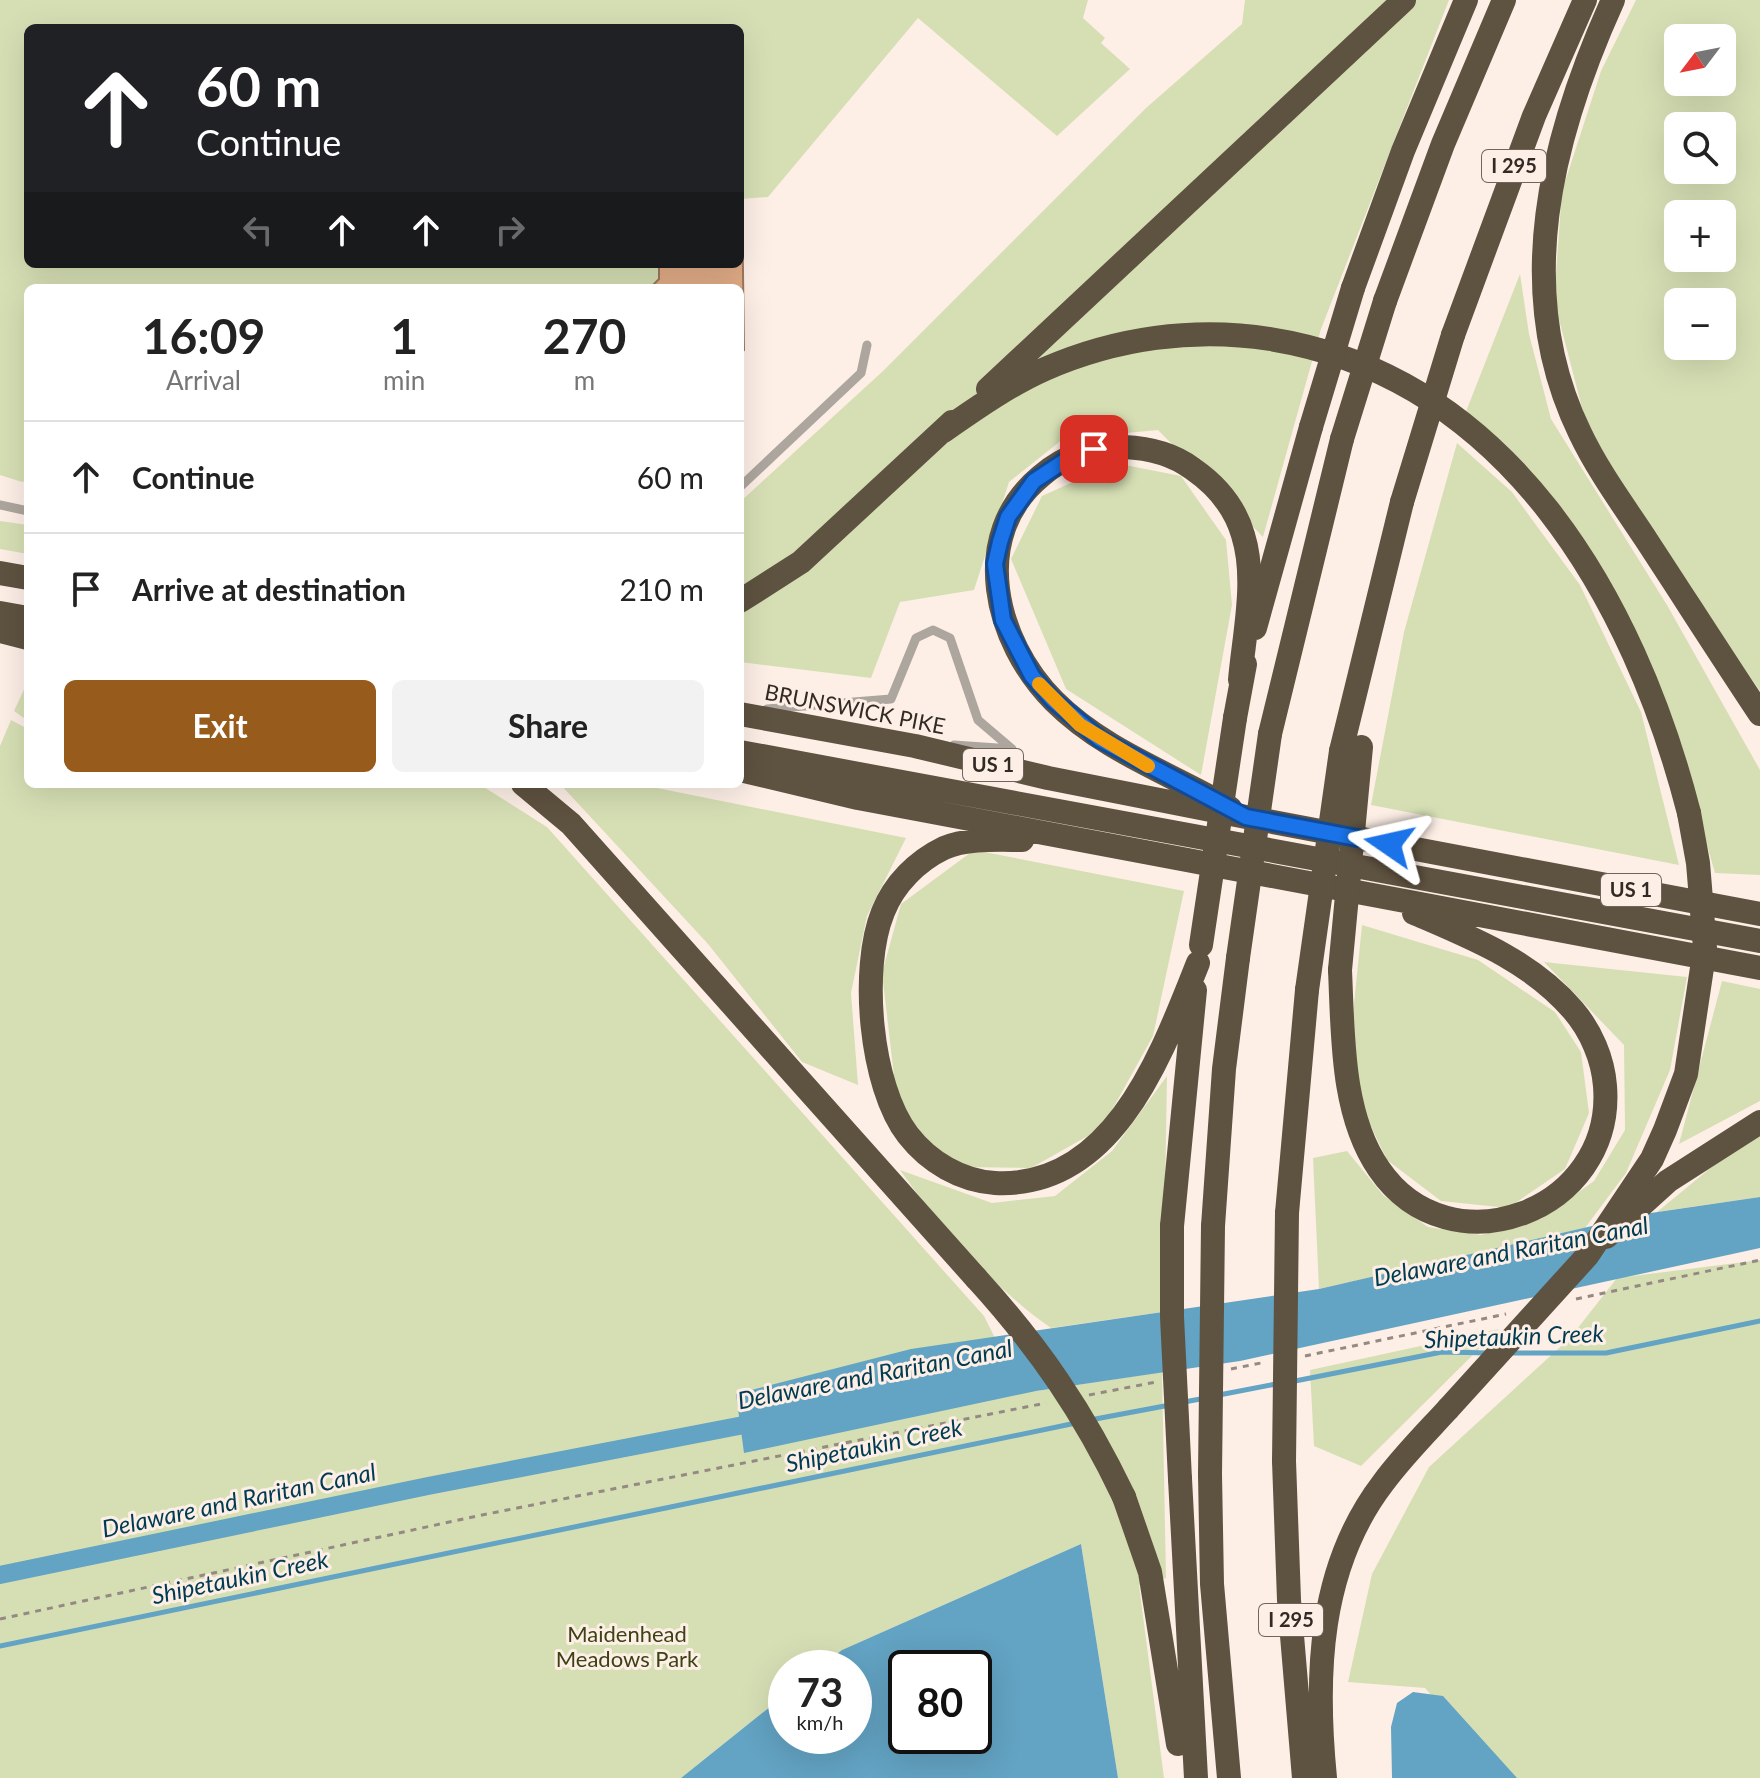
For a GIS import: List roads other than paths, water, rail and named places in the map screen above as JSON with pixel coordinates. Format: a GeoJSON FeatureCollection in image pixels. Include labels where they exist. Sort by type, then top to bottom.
{"type":"FeatureCollection","features":[{"type":"Feature","properties":{"kind":"highway"},"geometry":{"type":"LineString","coordinates":[[744,598],[801,562],[1404,0]]}},
{"type":"Feature","properties":{"kind":"highway"},"geometry":{"type":"LineString","coordinates":[[1240,680],[1353,288],[1403,151],[1466,0]]}},
{"type":"Feature","properties":{"kind":"highway"},"geometry":{"type":"LineString","coordinates":[[1229,1778],[1212,1584],[1213,1226],[1224,1069],[1270,734],[1342,439],[1385,301],[1443,144],[1504,0]]}},
{"type":"Feature","properties":{"kind":"highway","name":"I 295"},"geometry":{"type":"LineString","coordinates":[[1304,1778],[1289,1600],[1284,1461],[1287,1213],[1307,990],[1378,595],[1402,502],[1453,335],[1529,129],[1585,0]]}},
{"type":"Feature","properties":{"kind":"highway"},"geometry":{"type":"LineString","coordinates":[[1613,0],[1600,29],[1549,188],[1542,270],[1552,353],[1563,393],[1595,462],[1760,714]]}},
{"type":"Feature","properties":{"kind":"highway"},"geometry":{"type":"LineString","coordinates":[[942,432],[1045,369],[1090,352],[1171,335],[1213,334],[1295,343],[1345,357],[1401,382],[1477,435],[1538,496],[1568,536],[1616,616],[1647,685],[1689,813],[1698,863],[1705,948],[1686,1074],[1652,1159],[1587,1256]]}},
{"type":"Feature","properties":{"kind":"highway"},"geometry":{"type":"LineString","coordinates":[[1196,1778],[1172,1317],[1172,1226],[1199,954],[1235,718],[1240,680],[1248,557],[1234,513],[1207,479],[1165,454],[1115,446],[1072,456],[1034,481],[1008,517],[995,564],[1003,620],[1017,651],[1053,700],[1080,725],[1145,765],[1246,817]]}},
{"type":"Feature","properties":{"kind":"highway"},"geometry":{"type":"LineString","coordinates":[[0,560],[24,563]]}},
{"type":"Feature","properties":{"kind":"highway"},"geometry":{"type":"LineString","coordinates":[[0,573],[24,577]]}},
{"type":"Feature","properties":{"kind":"highway"},"geometry":{"type":"LineString","coordinates":[[0,613],[24,617]]}},
{"type":"Feature","properties":{"kind":"highway"},"geometry":{"type":"LineString","coordinates":[[0,631],[24,637]]}},
{"type":"Feature","properties":{"kind":"highway","name":"BRUNSWICK PIKE"},"geometry":{"type":"LineString","coordinates":[[744,713],[1246,817],[1760,914]]}},
{"type":"Feature","properties":{"kind":"highway"},"geometry":{"type":"LineString","coordinates":[[1351,749],[1340,970],[1344,1038],[1356,1117],[1368,1150],[1395,1188],[1436,1213],[1485,1221],[1530,1212],[1570,1186],[1596,1149],[1606,1101],[1604,1075],[1587,1029],[1573,1010],[1517,960],[1375,896]]}},
{"type":"Feature","properties":{"kind":"highway","name":"US 1"},"geometry":{"type":"LineString","coordinates":[[744,753],[1760,941]]}},
{"type":"Feature","properties":{"kind":"highway"},"geometry":{"type":"LineString","coordinates":[[744,771],[858,798],[1760,968]]}},
{"type":"Feature","properties":{"kind":"highway"},"geometry":{"type":"LineString","coordinates":[[528,788],[571,824],[1025,1332],[1056,1374],[1124,1497],[1150,1572],[1183,1778]]}},
{"type":"Feature","properties":{"kind":"highway"},"geometry":{"type":"LineString","coordinates":[[1086,841],[988,840],[948,846],[927,858],[894,890],[876,933],[873,1005],[885,1091],[908,1135],[942,1166],[980,1182],[1027,1181],[1074,1163],[1096,1147],[1139,1091],[1199,954]]}},
{"type":"Feature","properties":{"kind":"highway"},"geometry":{"type":"LineString","coordinates":[[1325,1778],[1320,1695],[1323,1643],[1338,1566],[1365,1510],[1383,1483],[1587,1256],[1668,1181],[1758,1123]]}},
{"type":"Feature","properties":{"kind":"lane"},"geometry":{"type":"LineString","coordinates":[[744,483],[861,373],[867,345]]}},
{"type":"Feature","properties":{"kind":"lane"},"geometry":{"type":"LineString","coordinates":[[0,505],[24,510]]}},
{"type":"Feature","properties":{"kind":"lane"},"geometry":{"type":"LineString","coordinates":[[744,712],[891,699],[916,638],[933,630],[950,638],[978,720],[1012,749],[875,738]]}},
{"type":"Feature","properties":{"kind":"water"},"geometry":{"type":"Polygon","coordinates":[[[1760,1197],[1760,1248],[1240,1361],[1036,1391],[744,1453],[736,1394],[911,1349],[1319,1289],[1644,1214],[1760,1197]]]}},
{"type":"Feature","properties":{"kind":"water"},"geometry":{"type":"Polygon","coordinates":[[[1081,1544],[1118,1778],[681,1778],[768,1708],[768,1754],[872,1754],[872,1650],[842,1650],[1081,1544]]]}},
{"type":"Feature","properties":{"kind":"water"},"geometry":{"type":"Polygon","coordinates":[[[1413,1692],[1443,1696],[1517,1778],[1392,1778],[1391,1727],[1397,1703],[1413,1692]]]}},
{"type":"Feature","properties":{"kind":"waterway","name":"Shipetaukin Creek"},"geometry":{"type":"LineString","coordinates":[[1511,1353],[1606,1353],[1760,1321]]}},
{"type":"Feature","properties":{"kind":"waterway","name":"Shipetaukin Creek"},"geometry":{"type":"LineString","coordinates":[[1290,1382],[1442,1352],[1489,1353]]}},
{"type":"Feature","properties":{"kind":"waterway","name":"Shipetaukin Creek"},"geometry":{"type":"LineString","coordinates":[[1219,1395],[1276,1384]]}},
{"type":"Feature","properties":{"kind":"waterway","name":"Shipetaukin Creek"},"geometry":{"type":"LineString","coordinates":[[1184,1402],[1206,1398]]}},
{"type":"Feature","properties":{"kind":"waterway","name":"Shipetaukin Creek"},"geometry":{"type":"LineString","coordinates":[[1090,1420],[1170,1405]]}},
{"type":"Feature","properties":{"kind":"waterway","name":"Delaware and Raritan Canal"},"geometry":{"type":"LineString","coordinates":[[0,1575],[428,1486],[764,1421]]}},
{"type":"Feature","properties":{"kind":"waterway","name":"Shipetaukin Creek"},"geometry":{"type":"LineString","coordinates":[[0,1646],[1076,1423]]}},
{"type":"Feature","properties":{"kind":"park label","name":"Maidenhead Meadows Park"},"geometry":{"type":"Point","coordinates":[627,1646]}}]}
